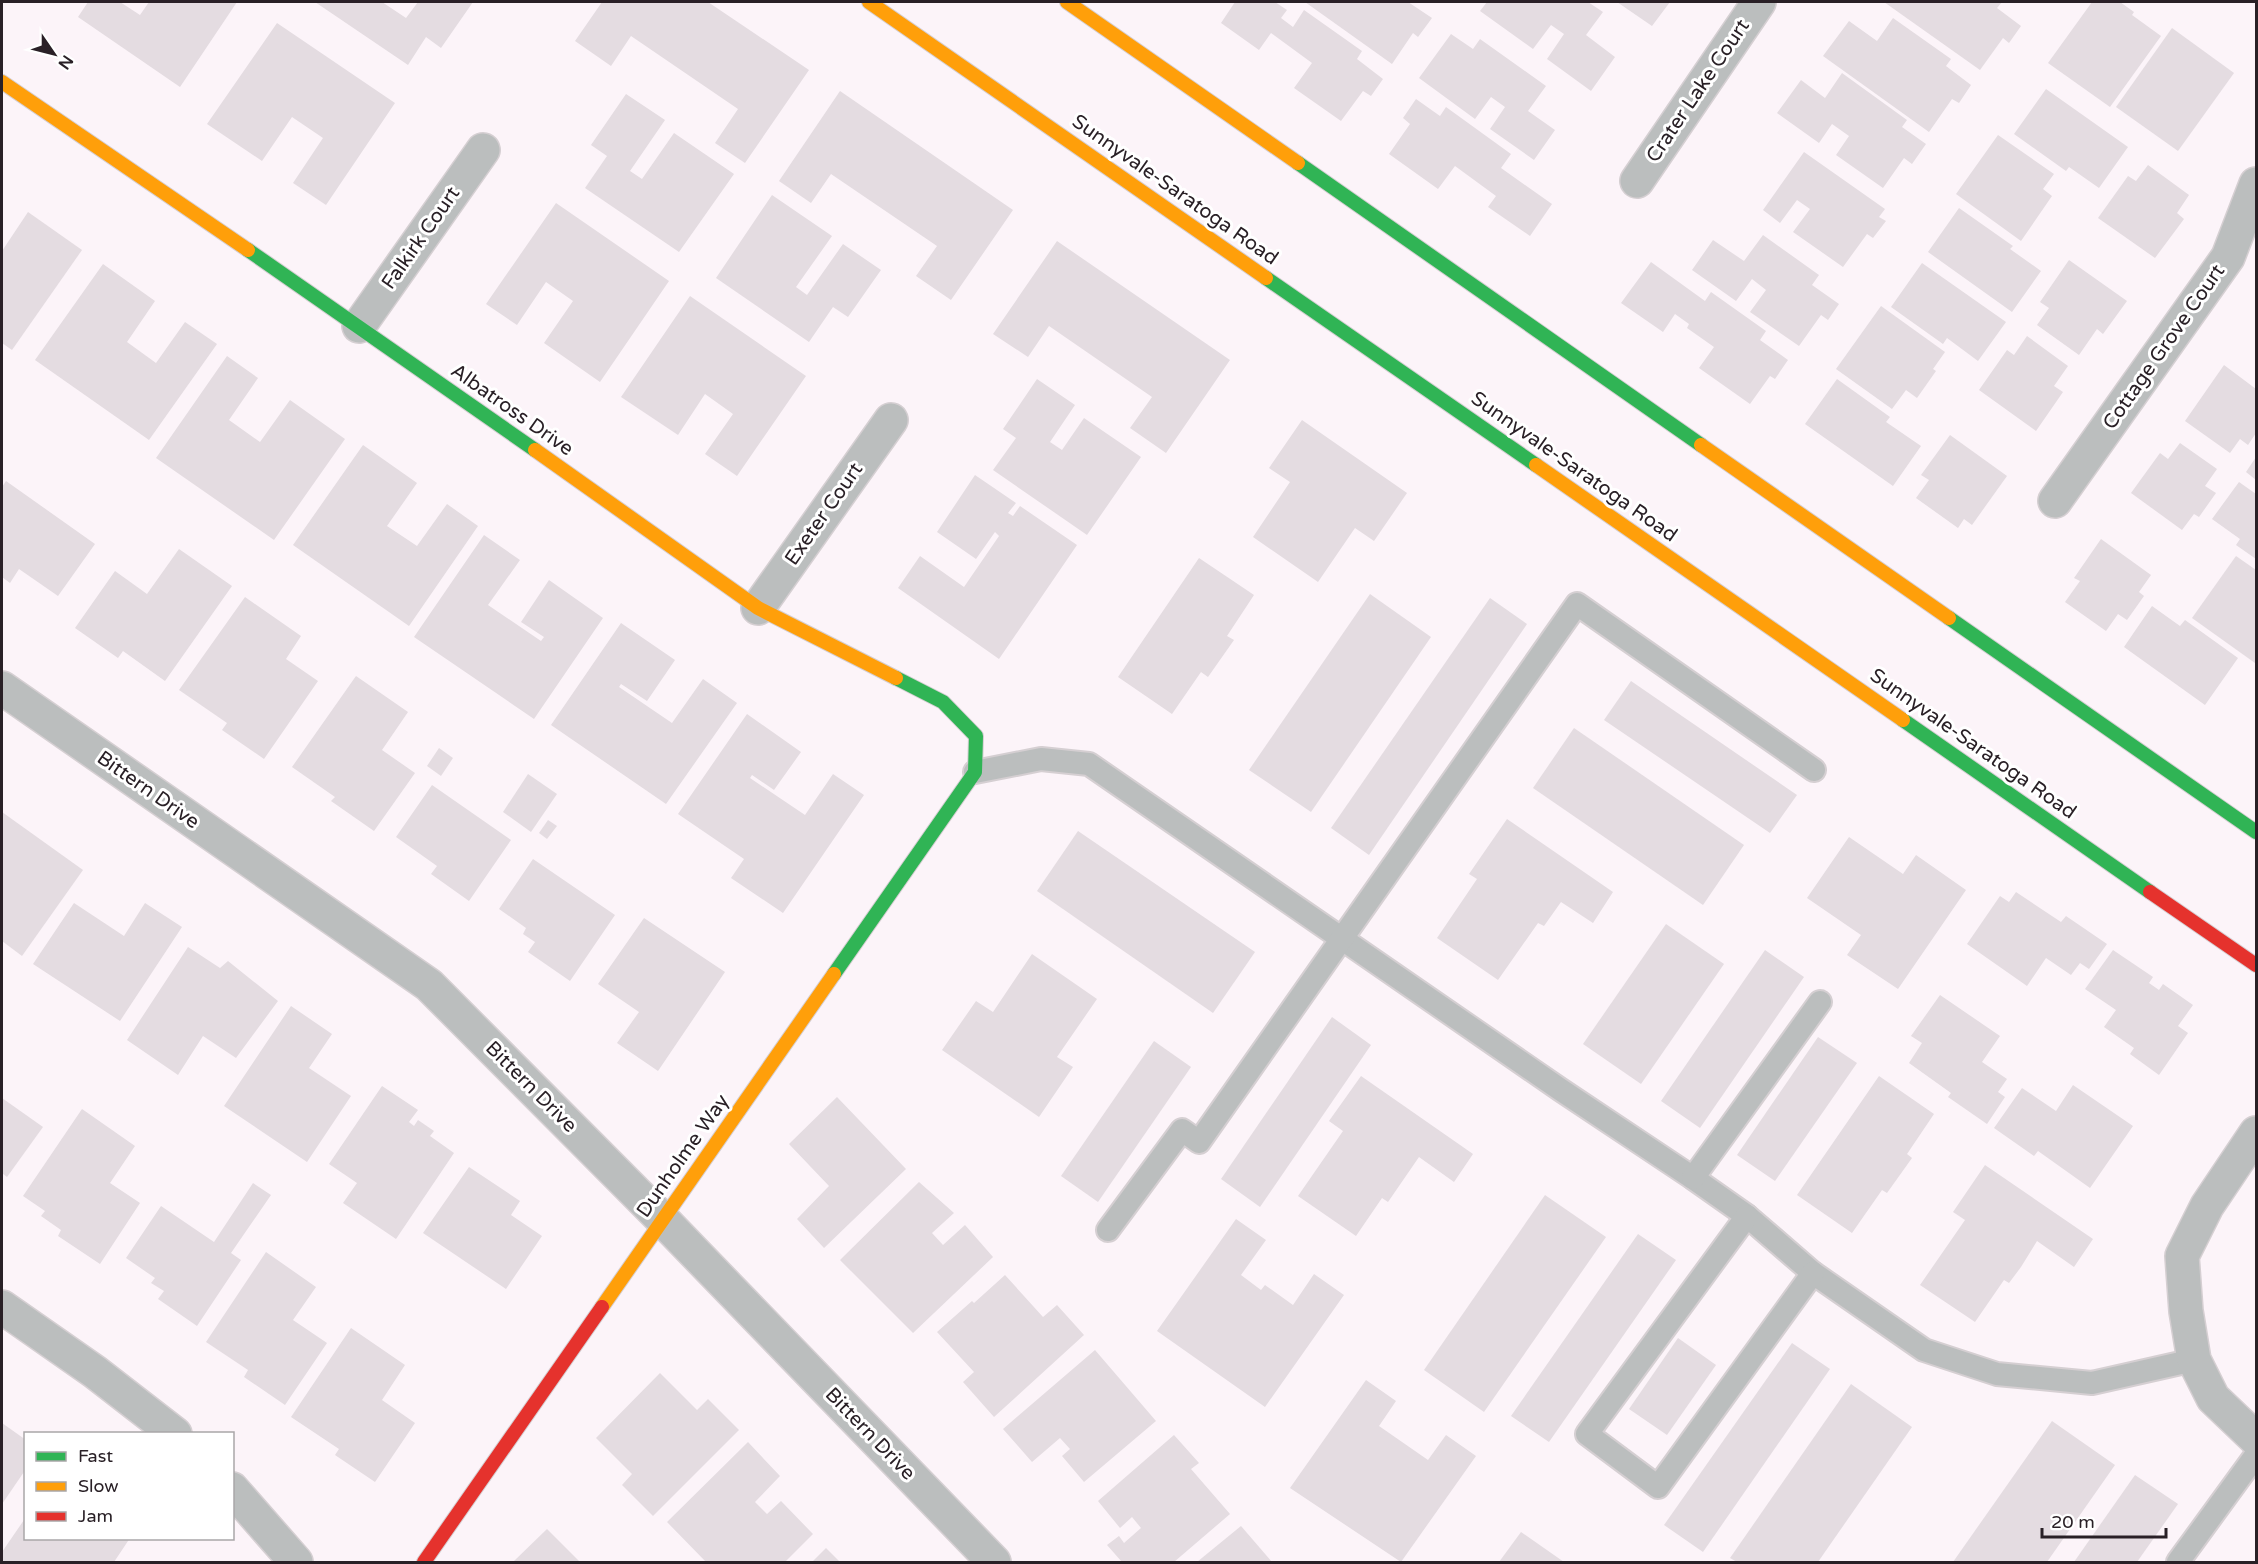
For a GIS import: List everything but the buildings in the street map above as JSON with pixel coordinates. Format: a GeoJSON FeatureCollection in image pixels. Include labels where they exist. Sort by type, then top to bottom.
{"type":"FeatureCollection","features":[{"type":"Feature","properties":{"kind":"main road","name":"Sunnyvale-Saratoga Road"},"geometry":{"type":"LineString","coordinates":[[869,2],[2256,965]]}},
{"type":"Feature","properties":{"kind":"main road"},"geometry":{"type":"LineString","coordinates":[[1067,2],[2256,832]]}},
{"type":"Feature","properties":{"kind":"main road","name":"Albatross Drive"},"geometry":{"type":"LineString","coordinates":[[2,82],[359,326],[758,608],[943,702],[976,736],[975,772]]}},
{"type":"Feature","properties":{"kind":"main road","name":"Dunholme Way"},"geometry":{"type":"LineString","coordinates":[[423,1563],[975,772]]}},
{"type":"Feature","properties":{"kind":"street","name":"Crater Lake Court"},"geometry":{"type":"LineString","coordinates":[[1636,181],[1759,2]]}},
{"type":"Feature","properties":{"kind":"street","name":"Falkirk Court"},"geometry":{"type":"LineString","coordinates":[[359,326],[483,150]]}},
{"type":"Feature","properties":{"kind":"street","name":"Cottage Grove Court"},"geometry":{"type":"LineString","coordinates":[[2055,501],[2228,256],[2256,184]]}},
{"type":"Feature","properties":{"kind":"street","name":"Exeter Court"},"geometry":{"type":"LineString","coordinates":[[758,608],[891,420]]}},
{"type":"Feature","properties":{"kind":"street","name":"Bittern Drive"},"geometry":{"type":"LineString","coordinates":[[2,688],[429,985],[663,1219],[994,1563]]}},
{"type":"Feature","properties":{"kind":"street"},"geometry":{"type":"LineString","coordinates":[[2256,1133],[2207,1206],[2182,1256],[2186,1311],[2194,1360],[2213,1398],[2256,1439]]}},
{"type":"Feature","properties":{"kind":"street"},"geometry":{"type":"LineString","coordinates":[[2,1307],[95,1372],[172,1432]]}},
{"type":"Feature","properties":{"kind":"street"},"geometry":{"type":"LineString","coordinates":[[234,1491],[296,1563]]}},
{"type":"Feature","properties":{"kind":"lane"},"geometry":{"type":"LineString","coordinates":[[1108,1230],[1182,1130],[1199,1142],[1577,604],[1814,770]]}},
{"type":"Feature","properties":{"kind":"lane"},"geometry":{"type":"LineString","coordinates":[[975,772],[1041,759],[1089,764],[1551,1083],[1693,1178],[1747,1216],[1813,1273],[1924,1350],[1997,1374],[2092,1383],[2194,1360]]}},
{"type":"Feature","properties":{"kind":"lane"},"geometry":{"type":"LineString","coordinates":[[1693,1178],[1820,1002]]}},
{"type":"Feature","properties":{"kind":"lane"},"geometry":{"type":"LineString","coordinates":[[1747,1216],[1587,1434],[1658,1487],[1813,1273]]}},
{"type":"Feature","properties":{"kind":"lane"},"geometry":{"type":"LineString","coordinates":[[2178,1563],[2256,1455]]}},
{"type":"Feature","properties":{"kind":"traffic: fast"},"geometry":{"type":"LineString","coordinates":[[1298,163],[1701,445]]}},
{"type":"Feature","properties":{"kind":"traffic: fast"},"geometry":{"type":"LineString","coordinates":[[248,250],[535,450]]}},
{"type":"Feature","properties":{"kind":"traffic: fast"},"geometry":{"type":"LineString","coordinates":[[1266,278],[1536,465]]}},
{"type":"Feature","properties":{"kind":"traffic: fast"},"geometry":{"type":"LineString","coordinates":[[1949,618],[2256,832]]}},
{"type":"Feature","properties":{"kind":"traffic: fast"},"geometry":{"type":"LineString","coordinates":[[834,974],[975,772],[976,736],[943,702],[896,678]]}},
{"type":"Feature","properties":{"kind":"traffic: fast"},"geometry":{"type":"LineString","coordinates":[[1903,720],[2150,892]]}},
{"type":"Feature","properties":{"kind":"traffic: slow"},"geometry":{"type":"LineString","coordinates":[[869,2],[1266,278]]}},
{"type":"Feature","properties":{"kind":"traffic: slow"},"geometry":{"type":"LineString","coordinates":[[1067,2],[1298,163]]}},
{"type":"Feature","properties":{"kind":"traffic: slow"},"geometry":{"type":"LineString","coordinates":[[2,82],[248,250]]}},
{"type":"Feature","properties":{"kind":"traffic: slow"},"geometry":{"type":"LineString","coordinates":[[1701,445],[1949,618]]}},
{"type":"Feature","properties":{"kind":"traffic: slow"},"geometry":{"type":"LineString","coordinates":[[535,450],[758,608],[896,678]]}},
{"type":"Feature","properties":{"kind":"traffic: slow"},"geometry":{"type":"LineString","coordinates":[[1536,465],[1903,720]]}},
{"type":"Feature","properties":{"kind":"traffic: slow"},"geometry":{"type":"LineString","coordinates":[[602,1307],[834,974]]}},
{"type":"Feature","properties":{"kind":"traffic: jam"},"geometry":{"type":"LineString","coordinates":[[2150,892],[2256,965]]}},
{"type":"Feature","properties":{"kind":"traffic: jam"},"geometry":{"type":"LineString","coordinates":[[424,1562],[602,1307]]}}]}
